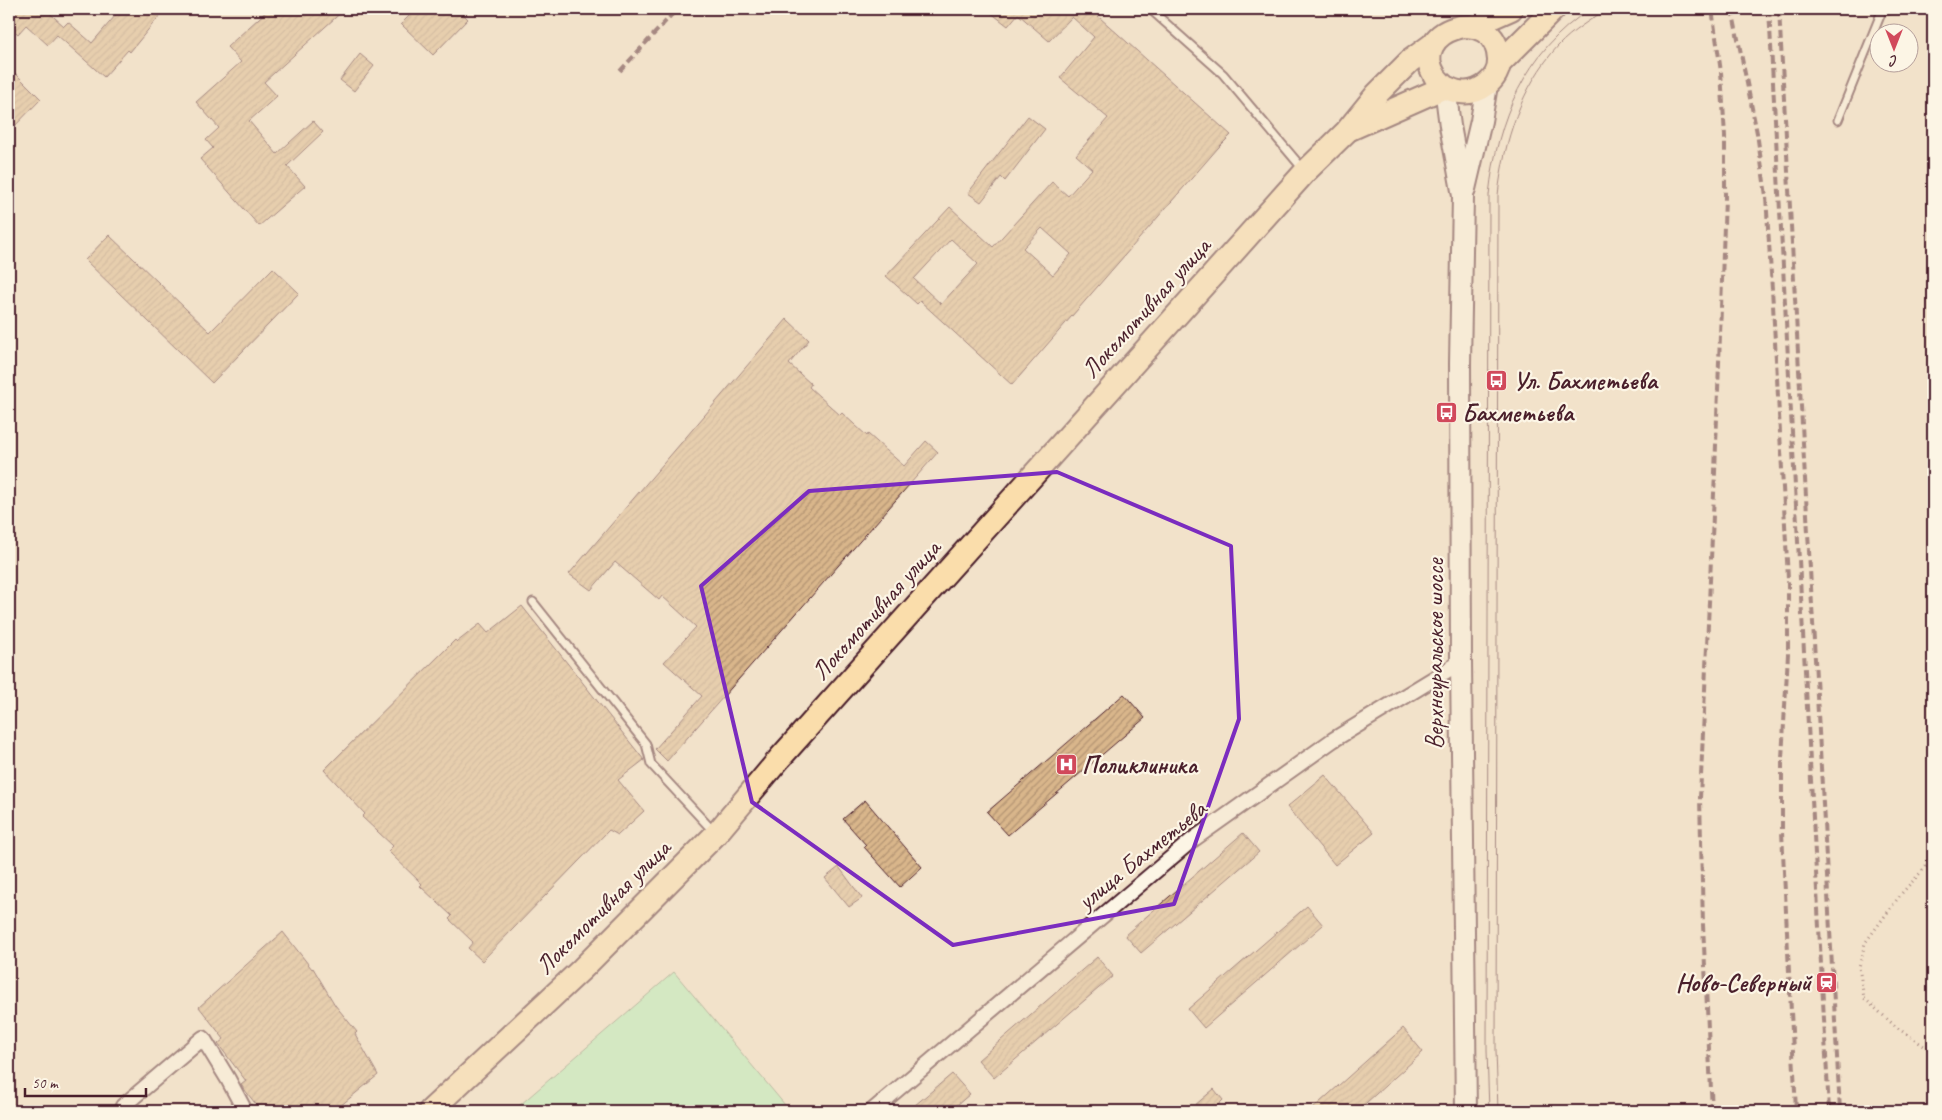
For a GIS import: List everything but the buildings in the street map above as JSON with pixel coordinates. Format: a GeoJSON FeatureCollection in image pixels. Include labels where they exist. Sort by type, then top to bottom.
{"type":"FeatureCollection","features":[{"type":"Feature","properties":{"kind":"main road"},"geometry":{"type":"LineString","coordinates":[[1475,25],[1511,9]]}},
{"type":"Feature","properties":{"kind":"main road"},"geometry":{"type":"LineString","coordinates":[[1432,45],[1430,61],[1435,76],[1446,87],[1459,92],[1474,92],[1487,85],[1495,76],[1500,64],[1554,9]]}},
{"type":"Feature","properties":{"kind":"main road"},"geometry":{"type":"LineString","coordinates":[[1347,131],[1377,94],[1410,61],[1432,45],[1442,31],[1458,24],[1475,25],[1490,33],[1498,47],[1500,64]]}},
{"type":"Feature","properties":{"kind":"main road"},"geometry":{"type":"LineString","coordinates":[[1463,196],[1481,121],[1487,85]]}},
{"type":"Feature","properties":{"kind":"main road"},"geometry":{"type":"LineString","coordinates":[[1347,131],[1446,87]]}},
{"type":"Feature","properties":{"kind":"main road"},"geometry":{"type":"LineString","coordinates":[[1446,87],[1450,126],[1463,196]]}},
{"type":"Feature","properties":{"kind":"main road","name":"Локомотивная улица"},"geometry":{"type":"LineString","coordinates":[[430,1111],[582,969],[716,834],[787,751],[1304,172],[1347,131]]}},
{"type":"Feature","properties":{"kind":"main road","name":"Верхнеуральское шоссе"},"geometry":{"type":"LineString","coordinates":[[1463,196],[1460,364],[1466,1111]]}},
{"type":"Feature","properties":{"kind":"street","name":"улица Бахметьева"},"geometry":{"type":"LineString","coordinates":[[872,1111],[1191,841],[1333,740],[1461,662]]}},
{"type":"Feature","properties":{"kind":"street"},"geometry":{"type":"LineString","coordinates":[[128,1111],[124,1106],[203,1038],[245,1111]]}},
{"type":"Feature","properties":{"kind":"lane"},"geometry":{"type":"LineString","coordinates":[[1150,9],[1223,74],[1304,172]]}},
{"type":"Feature","properties":{"kind":"lane"},"geometry":{"type":"LineString","coordinates":[[1838,120],[1882,11],[1893,9]]}},
{"type":"Feature","properties":{"kind":"lane"},"geometry":{"type":"LineString","coordinates":[[533,602],[646,744],[651,764],[716,834]]}},
{"type":"Feature","properties":{"kind":"path"},"geometry":{"type":"LineString","coordinates":[[1933,859],[1901,894],[1865,943],[1858,967],[1864,998],[1896,1027],[1933,1052]]}},
{"type":"Feature","properties":{"kind":"highlighted area"},"geometry":{"type":"Polygon","coordinates":[[[1057,472],[1231,546],[1239,719],[1174,904],[953,945],[752,802],[701,586],[809,491],[1057,472]]]}},
{"type":"Feature","properties":{"kind":"green space"},"geometry":{"type":"Polygon","coordinates":[[[674,972],[790,1111],[513,1111],[674,972]]]}},
{"type":"Feature","properties":{"kind":"tram line"},"geometry":{"type":"LineString","coordinates":[[1489,1111],[1487,1050],[1489,195],[1499,140],[1507,114],[1518,90],[1548,46],[1567,26],[1590,9]]}},
{"type":"Feature","properties":{"kind":"tram line"},"geometry":{"type":"LineString","coordinates":[[1498,1111],[1496,1050],[1498,195],[1510,135],[1524,97],[1534,79],[1545,62],[1563,41],[1581,26],[1607,9]]}},
{"type":"Feature","properties":{"kind":"railway"},"geometry":{"type":"LineString","coordinates":[[620,71],[677,9]]}},
{"type":"Feature","properties":{"kind":"railway"},"geometry":{"type":"LineString","coordinates":[[1712,9],[1721,72],[1725,136],[1725,198],[1700,798],[1703,925],[1712,1111]]}},
{"type":"Feature","properties":{"kind":"railway"},"geometry":{"type":"LineString","coordinates":[[1732,9],[1757,133],[1766,196],[1773,305],[1788,579],[1788,654],[1782,758],[1782,832],[1796,1111]]}},
{"type":"Feature","properties":{"kind":"railway"},"geometry":{"type":"LineString","coordinates":[[1769,9],[1829,1111]]}},
{"type":"Feature","properties":{"kind":"railway"},"geometry":{"type":"LineString","coordinates":[[1779,9],[1840,1111]]}},
{"type":"Feature","properties":{"kind":"place","name":"Ул. Бахметьева"},"geometry":{"type":"Point","coordinates":[1497,381]}},
{"type":"Feature","properties":{"kind":"place","name":"Бахметьева"},"geometry":{"type":"Point","coordinates":[1446,413]}},
{"type":"Feature","properties":{"kind":"place","name":"Поликлиника"},"geometry":{"type":"Point","coordinates":[1066,765]}},
{"type":"Feature","properties":{"kind":"place","name":"Ново-Северный"},"geometry":{"type":"Point","coordinates":[1827,983]}}]}
